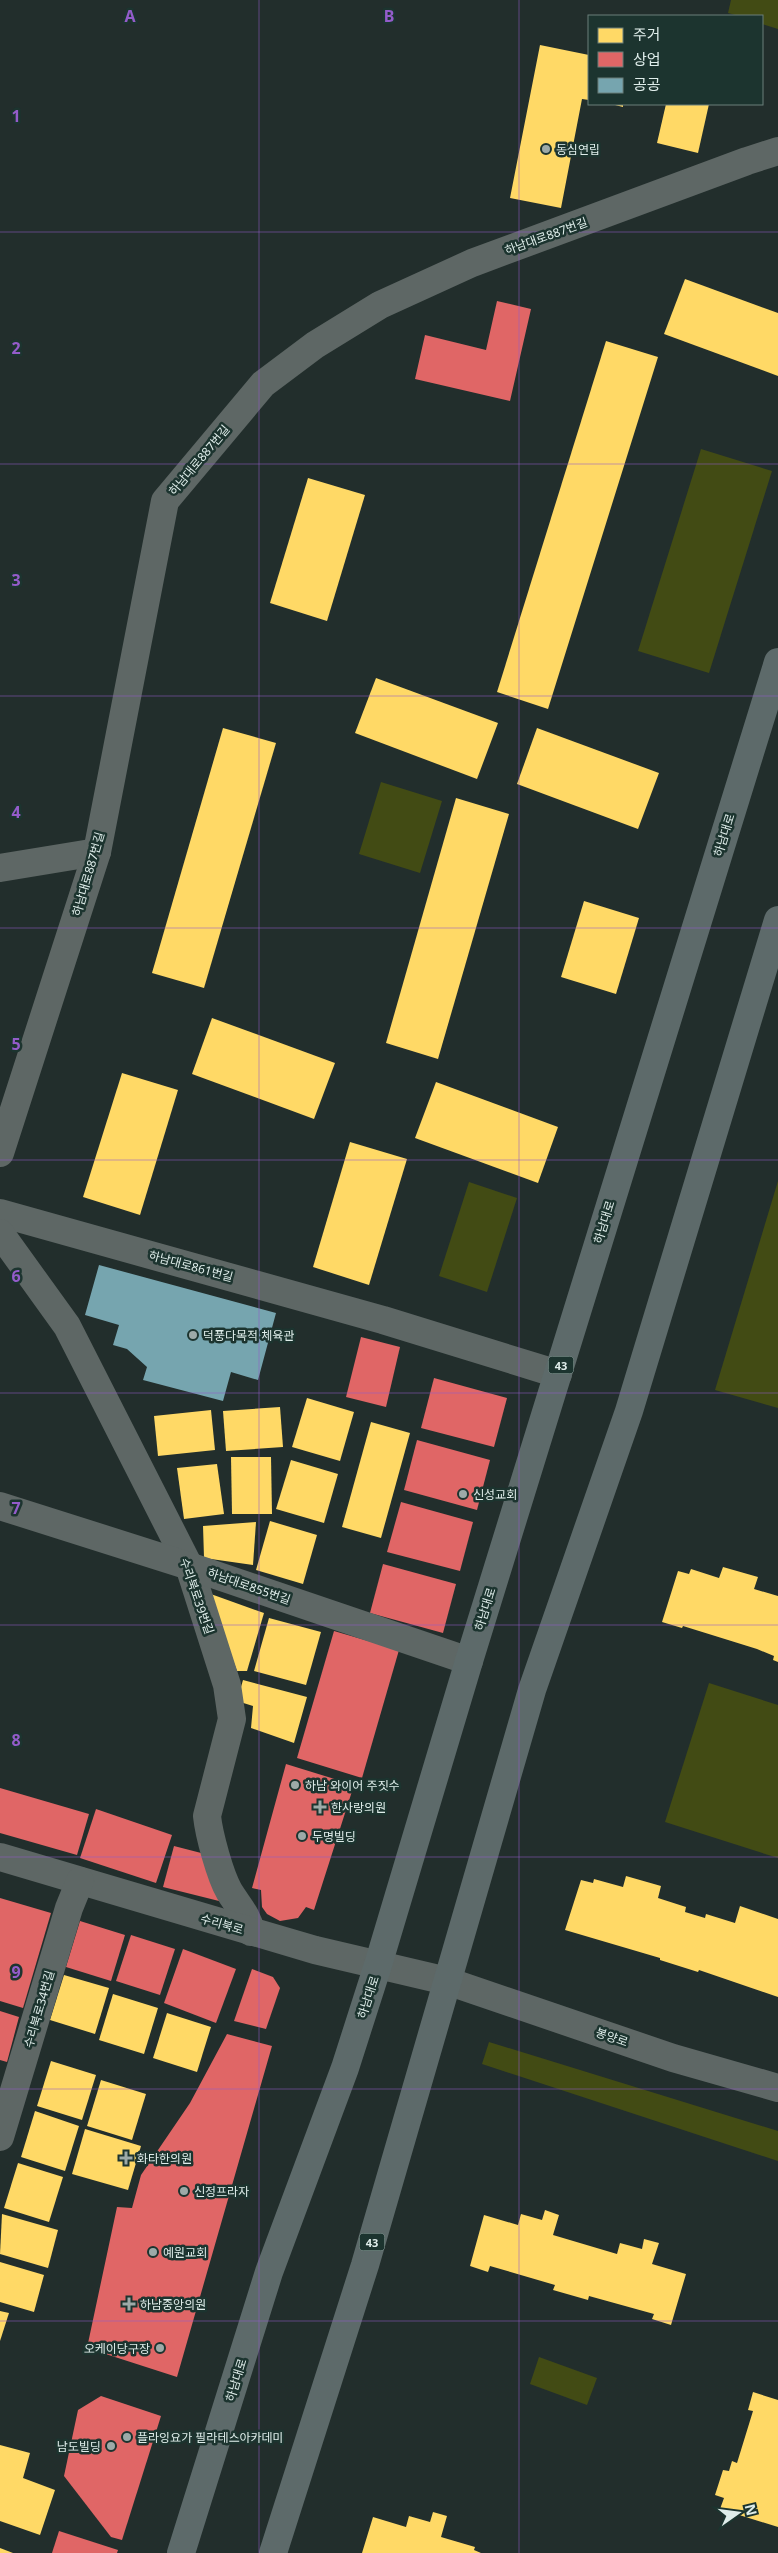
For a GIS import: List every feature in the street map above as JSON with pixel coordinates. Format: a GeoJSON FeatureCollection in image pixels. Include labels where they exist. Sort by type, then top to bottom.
{"type":"FeatureCollection","features":[{"type":"Feature","properties":{"kind":"main road","name":"하남대로"},"geometry":{"type":"LineString","coordinates":[[182,2553],[269,2272],[345,2068],[378,1965],[469,1661],[778,662]]}},
{"type":"Feature","properties":{"kind":"main road","name":"43"},"geometry":{"type":"LineString","coordinates":[[273,2553],[362,2274],[532,1690],[629,1411],[778,920]]}},
{"type":"Feature","properties":{"kind":"street","name":"하남대로887번길"},"geometry":{"type":"LineString","coordinates":[[0,1153],[97,852],[165,500],[263,384],[315,345],[380,306],[472,263],[747,161],[778,152]]}},
{"type":"Feature","properties":{"kind":"street"},"geometry":{"type":"LineString","coordinates":[[0,868],[97,852]]}},
{"type":"Feature","properties":{"kind":"street","name":"하남대로861번길"},"geometry":{"type":"LineString","coordinates":[[0,1213],[383,1320],[558,1374]]}},
{"type":"Feature","properties":{"kind":"street","name":"수리북로39번길"},"geometry":{"type":"LineString","coordinates":[[0,1233],[67,1326],[189,1566],[227,1685],[232,1719],[207,1816],[208,1830],[228,1890],[249,1919],[251,1932]]}},
{"type":"Feature","properties":{"kind":"street","name":"하남대로855번길"},"geometry":{"type":"LineString","coordinates":[[0,1506],[189,1566],[469,1661]]}},
{"type":"Feature","properties":{"kind":"street","name":"수리북로"},"geometry":{"type":"LineString","coordinates":[[0,1856],[251,1932],[447,1981]]}},
{"type":"Feature","properties":{"kind":"street","name":"수리북로34번길"},"geometry":{"type":"LineString","coordinates":[[0,2137],[69,1908],[80,1881]]}},
{"type":"Feature","properties":{"kind":"street","name":"봉양로"},"geometry":{"type":"LineString","coordinates":[[447,1981],[673,2058],[778,2088]]}},
{"type":"Feature","properties":{"kind":"green space"},"geometry":{"type":"Polygon","coordinates":[[[731,0],[778,0],[778,29],[763,24],[763,15],[735,15],[728,13],[731,0]]]}},
{"type":"Feature","properties":{"kind":"green space"},"geometry":{"type":"Polygon","coordinates":[[[701,449],[772,471],[709,673],[638,651],[701,449]]]}},
{"type":"Feature","properties":{"kind":"green space"},"geometry":{"type":"Polygon","coordinates":[[[381,782],[442,801],[420,873],[359,854],[381,782]]]}},
{"type":"Feature","properties":{"kind":"green space"},"geometry":{"type":"Polygon","coordinates":[[[778,1181],[778,1408],[715,1390],[778,1181]]]}},
{"type":"Feature","properties":{"kind":"green space"},"geometry":{"type":"Polygon","coordinates":[[[469,1182],[517,1198],[487,1292],[439,1276],[469,1182]]]}},
{"type":"Feature","properties":{"kind":"green space"},"geometry":{"type":"Polygon","coordinates":[[[709,1683],[778,1705],[778,1858],[665,1822],[709,1683]]]}},
{"type":"Feature","properties":{"kind":"green space"},"geometry":{"type":"Polygon","coordinates":[[[489,2042],[778,2131],[778,2161],[482,2064],[489,2042]]]}},
{"type":"Feature","properties":{"kind":"green space"},"geometry":{"type":"Polygon","coordinates":[[[539,2357],[597,2378],[587,2405],[530,2384],[539,2357]]]}},
{"type":"Feature","properties":{"kind":"building: 주거","name":"동심연립"},"geometry":{"type":"Polygon","coordinates":[[[540,45],[588,55],[588,100],[582,99],[561,208],[510,198],[540,45]]]}},
{"type":"Feature","properties":{"kind":"building: 주거"},"geometry":{"type":"Polygon","coordinates":[[[666,105],[709,105],[698,153],[657,143],[666,105]]]}},
{"type":"Feature","properties":{"kind":"building: 주거"},"geometry":{"type":"Polygon","coordinates":[[[685,279],[778,313],[778,376],[664,334],[685,279]]]}},
{"type":"Feature","properties":{"kind":"building: 주거"},"geometry":{"type":"Polygon","coordinates":[[[606,341],[658,357],[548,709],[497,692],[606,341]]]}},
{"type":"Feature","properties":{"kind":"building: 주거"},"geometry":{"type":"Polygon","coordinates":[[[308,478],[365,495],[327,621],[270,603],[308,478]]]}},
{"type":"Feature","properties":{"kind":"building: 주거"},"geometry":{"type":"Polygon","coordinates":[[[376,678],[498,723],[477,779],[355,733],[376,678]]]}},
{"type":"Feature","properties":{"kind":"building: 주거"},"geometry":{"type":"Polygon","coordinates":[[[223,728],[276,743],[204,988],[152,973],[223,728]]]}},
{"type":"Feature","properties":{"kind":"building: 주거"},"geometry":{"type":"Polygon","coordinates":[[[537,728],[659,773],[638,829],[517,784],[537,728]]]}},
{"type":"Feature","properties":{"kind":"building: 주거"},"geometry":{"type":"Polygon","coordinates":[[[456,798],[509,814],[438,1059],[386,1043],[456,798]]]}},
{"type":"Feature","properties":{"kind":"building: 주거"},"geometry":{"type":"Polygon","coordinates":[[[584,901],[639,918],[616,994],[561,977],[584,901]]]}},
{"type":"Feature","properties":{"kind":"building: 주거"},"geometry":{"type":"Polygon","coordinates":[[[212,1018],[335,1063],[314,1119],[192,1074],[212,1018]]]}},
{"type":"Feature","properties":{"kind":"building: 주거"},"geometry":{"type":"Polygon","coordinates":[[[122,1073],[178,1090],[140,1215],[83,1197],[122,1073]]]}},
{"type":"Feature","properties":{"kind":"building: 주거"},"geometry":{"type":"Polygon","coordinates":[[[436,1082],[558,1127],[538,1183],[415,1138],[436,1082]]]}},
{"type":"Feature","properties":{"kind":"building: 주거"},"geometry":{"type":"Polygon","coordinates":[[[350,1142],[407,1159],[369,1285],[313,1267],[350,1142]]]}},
{"type":"Feature","properties":{"kind":"building: 주거"},"geometry":{"type":"Polygon","coordinates":[[[307,1398],[354,1412],[340,1461],[292,1447],[307,1398]]]}},
{"type":"Feature","properties":{"kind":"building: 주거"},"geometry":{"type":"Polygon","coordinates":[[[280,1407],[283,1447],[226,1451],[223,1411],[280,1407]]]}},
{"type":"Feature","properties":{"kind":"building: 주거"},"geometry":{"type":"Polygon","coordinates":[[[211,1410],[215,1450],[158,1456],[154,1416],[211,1410]]]}},
{"type":"Feature","properties":{"kind":"building: 주거"},"geometry":{"type":"Polygon","coordinates":[[[371,1422],[410,1433],[381,1538],[342,1527],[371,1422]]]}},
{"type":"Feature","properties":{"kind":"building: 주거"},"geometry":{"type":"Polygon","coordinates":[[[231,1457],[271,1457],[272,1514],[232,1514],[231,1457]]]}},
{"type":"Feature","properties":{"kind":"building: 주거"},"geometry":{"type":"Polygon","coordinates":[[[291,1460],[338,1474],[324,1523],[276,1509],[291,1460]]]}},
{"type":"Feature","properties":{"kind":"building: 주거"},"geometry":{"type":"Polygon","coordinates":[[[217,1464],[224,1514],[184,1519],[177,1468],[217,1464]]]}},
{"type":"Feature","properties":{"kind":"building: 주거"},"geometry":{"type":"Polygon","coordinates":[[[270,1521],[317,1535],[303,1584],[256,1570],[270,1521]]]}},
{"type":"Feature","properties":{"kind":"building: 주거"},"geometry":{"type":"Polygon","coordinates":[[[256,1522],[253,1565],[204,1558],[203,1526],[256,1522]]]}},
{"type":"Feature","properties":{"kind":"building: 주거"},"geometry":{"type":"Polygon","coordinates":[[[723,1567],[758,1577],[754,1589],[778,1596],[778,1662],[773,1660],[774,1656],[757,1649],[683,1626],[682,1628],[662,1622],[678,1571],[689,1574],[691,1569],[719,1578],[723,1567]]]}},
{"type":"Feature","properties":{"kind":"building: 주거"},"geometry":{"type":"Polygon","coordinates":[[[208,1593],[264,1613],[247,1671],[237,1671],[208,1593]]]}},
{"type":"Feature","properties":{"kind":"building: 주거"},"geometry":{"type":"Polygon","coordinates":[[[269,1618],[321,1632],[306,1685],[254,1671],[269,1618]]]}},
{"type":"Feature","properties":{"kind":"building: 주거"},"geometry":{"type":"Polygon","coordinates":[[[243,1680],[307,1697],[294,1743],[251,1728],[253,1706],[237,1701],[243,1680]]]}},
{"type":"Feature","properties":{"kind":"building: 주거"},"geometry":{"type":"Polygon","coordinates":[[[626,1876],[661,1886],[658,1898],[686,1907],[685,1912],[705,1918],[706,1914],[735,1923],[740,1906],[778,1919],[778,1997],[699,1970],[698,1972],[660,1960],[660,1958],[565,1930],[581,1880],[593,1883],[594,1879],[623,1887],[626,1876]]]}},
{"type":"Feature","properties":{"kind":"building: 주거"},"geometry":{"type":"Polygon","coordinates":[[[64,1975],[109,1988],[95,2034],[50,2020],[64,1975]]]}},
{"type":"Feature","properties":{"kind":"building: 주거"},"geometry":{"type":"Polygon","coordinates":[[[113,1994],[158,2008],[144,2054],[99,2040],[113,1994]]]}},
{"type":"Feature","properties":{"kind":"building: 주거"},"geometry":{"type":"Polygon","coordinates":[[[167,2013],[211,2027],[197,2072],[153,2058],[167,2013]]]}},
{"type":"Feature","properties":{"kind":"building: 주거"},"geometry":{"type":"Polygon","coordinates":[[[51,2061],[96,2075],[82,2120],[37,2106],[51,2061]]]}},
{"type":"Feature","properties":{"kind":"building: 주거"},"geometry":{"type":"Polygon","coordinates":[[[101,2080],[146,2094],[132,2140],[87,2126],[101,2080]]]}},
{"type":"Feature","properties":{"kind":"building: 주거"},"geometry":{"type":"Polygon","coordinates":[[[35,2111],[79,2126],[65,2171],[21,2157],[35,2111]]]}},
{"type":"Feature","properties":{"kind":"building: 주거"},"geometry":{"type":"Polygon","coordinates":[[[85,2129],[141,2146],[128,2190],[72,2174],[85,2129]]]}},
{"type":"Feature","properties":{"kind":"building: 주거"},"geometry":{"type":"Polygon","coordinates":[[[18,2163],[63,2177],[49,2222],[4,2208],[18,2163]]]}},
{"type":"Feature","properties":{"kind":"building: 주거"},"geometry":{"type":"Polygon","coordinates":[[[545,2210],[559,2215],[553,2235],[617,2254],[620,2243],[642,2249],[644,2239],[659,2243],[652,2264],[686,2274],[671,2325],[652,2319],[654,2314],[589,2296],[588,2300],[553,2290],[555,2285],[490,2266],[488,2272],[470,2266],[484,2215],[518,2225],[521,2214],[542,2220],[545,2210]]]}},
{"type":"Feature","properties":{"kind":"building: 주거"},"geometry":{"type":"Polygon","coordinates":[[[2,2214],[58,2230],[48,2268],[0,2254],[2,2214]]]}},
{"type":"Feature","properties":{"kind":"building: 주거"},"geometry":{"type":"Polygon","coordinates":[[[0,2262],[44,2275],[34,2312],[0,2302],[0,2262]]]}},
{"type":"Feature","properties":{"kind":"building: 주거"},"geometry":{"type":"Polygon","coordinates":[[[0,2311],[9,2313],[0,2341],[0,2311]]]}},
{"type":"Feature","properties":{"kind":"building: 주거"},"geometry":{"type":"Polygon","coordinates":[[[753,2392],[778,2400],[778,2527],[720,2509],[724,2498],[715,2495],[723,2470],[729,2471],[732,2461],[737,2463],[753,2411],[748,2410],[753,2392]]]}},
{"type":"Feature","properties":{"kind":"building: 주거"},"geometry":{"type":"Polygon","coordinates":[[[0,2445],[30,2453],[23,2478],[55,2490],[40,2535],[0,2521],[0,2445]]]}},
{"type":"Feature","properties":{"kind":"building: 주거"},"geometry":{"type":"Polygon","coordinates":[[[433,2512],[447,2516],[441,2537],[475,2547],[474,2550],[481,2553],[362,2553],[373,2517],[406,2527],[409,2516],[430,2522],[433,2512]]]}},
{"type":"Feature","properties":{"kind":"building: 주거"},"geometry":{"type":"Polygon","coordinates":[[[0,2548],[13,2553],[0,2553],[0,2548]]]}},
{"type":"Feature","properties":{"kind":"building: 상업"},"geometry":{"type":"Polygon","coordinates":[[[497,301],[531,309],[510,401],[415,379],[425,335],[486,350],[497,301]]]}},
{"type":"Feature","properties":{"kind":"building: 상업"},"geometry":{"type":"Polygon","coordinates":[[[361,1337],[400,1347],[386,1407],[346,1397],[361,1337]]]}},
{"type":"Feature","properties":{"kind":"building: 상업"},"geometry":{"type":"Polygon","coordinates":[[[434,1378],[507,1398],[494,1447],[421,1428],[434,1378]]]}},
{"type":"Feature","properties":{"kind":"building: 상업"},"geometry":{"type":"Polygon","coordinates":[[[417,1440],[490,1460],[477,1510],[404,1490],[417,1440]]]}},
{"type":"Feature","properties":{"kind":"building: 상업"},"geometry":{"type":"Polygon","coordinates":[[[401,1502],[473,1522],[460,1571],[387,1552],[401,1502]]]}},
{"type":"Feature","properties":{"kind":"building: 상업"},"geometry":{"type":"Polygon","coordinates":[[[383,1564],[456,1584],[443,1633],[370,1613],[383,1564]]]}},
{"type":"Feature","properties":{"kind":"building: 상업"},"geometry":{"type":"Polygon","coordinates":[[[334,1631],[399,1650],[362,1778],[297,1758],[334,1631]]]}},
{"type":"Feature","properties":{"kind":"building: 상업","name":"두명빌딩"},"geometry":{"type":"Polygon","coordinates":[[[286,1764],[354,1785],[314,1910],[306,1907],[298,1918],[280,1921],[267,1914],[262,1907],[261,1890],[252,1888],[286,1764]]]}},
{"type":"Feature","properties":{"kind":"building: 상업"},"geometry":{"type":"Polygon","coordinates":[[[0,1788],[89,1814],[77,1855],[0,1833],[0,1788]]]}},
{"type":"Feature","properties":{"kind":"building: 상업"},"geometry":{"type":"Polygon","coordinates":[[[96,1809],[172,1835],[156,1883],[80,1858],[96,1809]]]}},
{"type":"Feature","properties":{"kind":"building: 상업"},"geometry":{"type":"Polygon","coordinates":[[[174,1846],[205,1854],[221,1892],[219,1901],[163,1887],[174,1846]]]}},
{"type":"Feature","properties":{"kind":"building: 상업"},"geometry":{"type":"Polygon","coordinates":[[[0,1898],[51,1913],[23,2008],[0,2001],[0,1898]]]}},
{"type":"Feature","properties":{"kind":"building: 상업"},"geometry":{"type":"Polygon","coordinates":[[[80,1921],[125,1935],[111,1981],[66,1967],[80,1921]]]}},
{"type":"Feature","properties":{"kind":"building: 상업"},"geometry":{"type":"Polygon","coordinates":[[[131,1935],[175,1949],[160,1995],[116,1981],[131,1935]]]}},
{"type":"Feature","properties":{"kind":"building: 상업"},"geometry":{"type":"Polygon","coordinates":[[[183,1949],[236,1969],[216,2023],[164,2003],[183,1949]]]}},
{"type":"Feature","properties":{"kind":"building: 상업"},"geometry":{"type":"Polygon","coordinates":[[[252,1969],[273,1977],[280,1988],[266,2029],[234,2021],[252,1969]]]}},
{"type":"Feature","properties":{"kind":"building: 상업"},"geometry":{"type":"Polygon","coordinates":[[[0,2011],[19,2017],[7,2062],[0,2060],[0,2011]]]}},
{"type":"Feature","properties":{"kind":"building: 상업","name":"신정프라자"},"geometry":{"type":"Polygon","coordinates":[[[227,2034],[272,2046],[177,2377],[87,2348],[117,2207],[132,2208],[141,2175],[190,2103],[227,2034]]]}},
{"type":"Feature","properties":{"kind":"building: 상업","name":"남도빌딩"},"geometry":{"type":"Polygon","coordinates":[[[101,2396],[161,2416],[122,2540],[111,2537],[64,2476],[78,2410],[101,2396]]]}},
{"type":"Feature","properties":{"kind":"building: 상업"},"geometry":{"type":"Polygon","coordinates":[[[59,2531],[118,2550],[117,2553],[52,2553],[59,2531]]]}},
{"type":"Feature","properties":{"kind":"building: 공공","name":"덕풍다목적 체육관"},"geometry":{"type":"Polygon","coordinates":[[[99,1265],[276,1313],[258,1380],[231,1372],[223,1401],[143,1380],[147,1367],[127,1349],[113,1345],[119,1325],[85,1315],[99,1265]]]}},
{"type":"Feature","properties":{"kind":"place","name":"동심연립"},"geometry":{"type":"Point","coordinates":[546,149]}},
{"type":"Feature","properties":{"kind":"place","name":"덕풍다목적 체육관"},"geometry":{"type":"Point","coordinates":[193,1335]}},
{"type":"Feature","properties":{"kind":"place","name":"신성교회"},"geometry":{"type":"Point","coordinates":[463,1494]}},
{"type":"Feature","properties":{"kind":"place","name":"하남 와이어 주짓수"},"geometry":{"type":"Point","coordinates":[295,1785]}},
{"type":"Feature","properties":{"kind":"place","name":"한사랑의원"},"geometry":{"type":"Point","coordinates":[320,1807]}},
{"type":"Feature","properties":{"kind":"place","name":"두명빌딩"},"geometry":{"type":"Point","coordinates":[302,1836]}},
{"type":"Feature","properties":{"kind":"place","name":"화타한의원"},"geometry":{"type":"Point","coordinates":[126,2158]}},
{"type":"Feature","properties":{"kind":"place","name":"신정프라자"},"geometry":{"type":"Point","coordinates":[184,2191]}},
{"type":"Feature","properties":{"kind":"place","name":"예원교회"},"geometry":{"type":"Point","coordinates":[153,2252]}},
{"type":"Feature","properties":{"kind":"place","name":"하남중앙의원"},"geometry":{"type":"Point","coordinates":[129,2304]}},
{"type":"Feature","properties":{"kind":"place","name":"오케이당구장"},"geometry":{"type":"Point","coordinates":[160,2348]}},
{"type":"Feature","properties":{"kind":"place","name":"플라잉요가 필라테스아카데미"},"geometry":{"type":"Point","coordinates":[127,2437]}},
{"type":"Feature","properties":{"kind":"place","name":"남도빌딩"},"geometry":{"type":"Point","coordinates":[111,2446]}}]}
